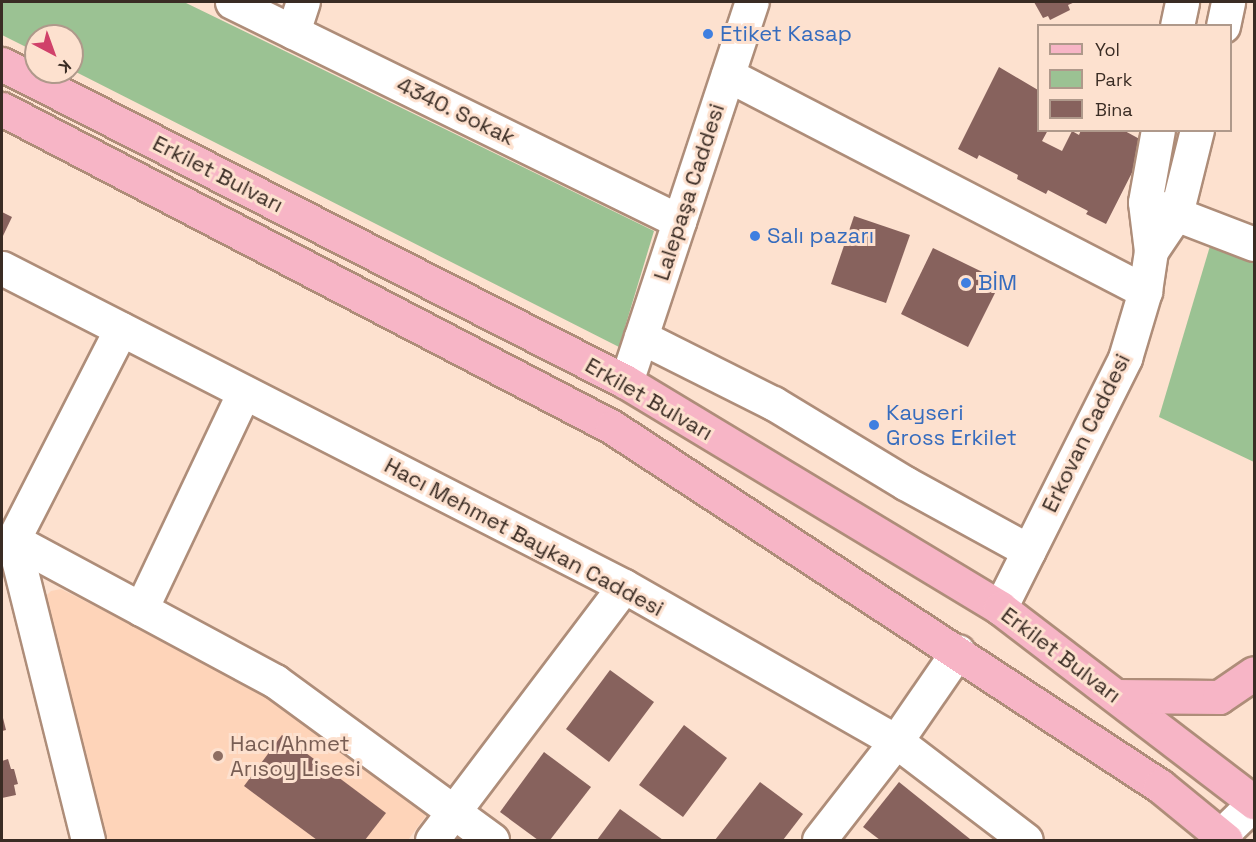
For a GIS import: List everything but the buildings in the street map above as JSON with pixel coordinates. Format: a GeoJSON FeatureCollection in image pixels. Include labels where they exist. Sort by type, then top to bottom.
{"type":"FeatureCollection","features":[{"type":"Feature","properties":{"kind":"main road","name":"Erkilet Bulvarı"},"geometry":{"type":"LineString","coordinates":[[2,64],[626,382],[1000,609],[1254,802]]}},
{"type":"Feature","properties":{"kind":"main road","name":"Erkilet Bulvarı"},"geometry":{"type":"LineString","coordinates":[[2,110],[612,427],[958,651],[1160,786],[1223,838]]}},
{"type":"Feature","properties":{"kind":"main road"},"geometry":{"type":"LineString","coordinates":[[1117,696],[1219,697],[1254,673]]}},
{"type":"Feature","properties":{"kind":"street","name":"4340. Sokak"},"geometry":{"type":"LineString","coordinates":[[232,2],[298,17],[679,221]]}},
{"type":"Feature","properties":{"kind":"street","name":"Lalepaşa Caddesi"},"geometry":{"type":"LineString","coordinates":[[626,382],[752,2]]}},
{"type":"Feature","properties":{"kind":"street"},"geometry":{"type":"LineString","coordinates":[[1177,24],[1182,2]]}},
{"type":"Feature","properties":{"kind":"street"},"geometry":{"type":"LineString","coordinates":[[1223,24],[1228,2]]}},
{"type":"Feature","properties":{"kind":"street"},"geometry":{"type":"LineString","coordinates":[[728,75],[1145,291]]}},
{"type":"Feature","properties":{"kind":"street","name":"Erkovan Caddesi"},"geometry":{"type":"LineString","coordinates":[[1000,609],[1125,358],[1145,291],[1151,251],[1145,202],[1158,132]]}},
{"type":"Feature","properties":{"kind":"street","name":"Erkovan Caddesi"},"geometry":{"type":"LineString","coordinates":[[1151,251],[1176,214],[1196,132]]}},
{"type":"Feature","properties":{"kind":"street"},"geometry":{"type":"LineString","coordinates":[[1145,202],[1254,244]]}},
{"type":"Feature","properties":{"kind":"street","name":"Hacı Mehmet Baykan Caddesi"},"geometry":{"type":"LineString","coordinates":[[2,268],[624,586],[896,741],[1026,840]]}},
{"type":"Feature","properties":{"kind":"street"},"geometry":{"type":"LineString","coordinates":[[88,840],[7,542],[122,329]]}},
{"type":"Feature","properties":{"kind":"street"},"geometry":{"type":"LineString","coordinates":[[640,337],[773,403],[905,483],[1029,551]]}},
{"type":"Feature","properties":{"kind":"street"},"geometry":{"type":"LineString","coordinates":[[141,609],[244,392]]}},
{"type":"Feature","properties":{"kind":"street"},"geometry":{"type":"LineString","coordinates":[[7,542],[141,609],[275,681],[492,840]]}},
{"type":"Feature","properties":{"kind":"street"},"geometry":{"type":"LineString","coordinates":[[432,840],[624,586]]}},
{"type":"Feature","properties":{"kind":"street"},"geometry":{"type":"LineString","coordinates":[[819,840],[896,741],[958,651]]}},
{"type":"Feature","properties":{"kind":"street"},"geometry":{"type":"LineString","coordinates":[[1223,838],[1254,802]]}},
{"type":"Feature","properties":{"kind":"shaded area","name":"Hacı Ahmet Arısoy Lisesi"},"geometry":{"type":"Polygon","coordinates":[[[61,589],[278,698],[428,813],[408,840],[106,840],[43,599],[51,591],[61,589]]]}},
{"type":"Feature","properties":{"kind":"green space"},"geometry":{"type":"Polygon","coordinates":[[[2,2],[184,2],[654,231],[619,347],[84,76],[84,24],[24,24],[24,46],[2,35],[2,2]]]}},
{"type":"Feature","properties":{"kind":"green space"},"geometry":{"type":"Polygon","coordinates":[[[1213,236],[1254,256],[1254,462],[1159,417],[1213,236]]]}},
{"type":"Feature","properties":{"kind":"place","name":"Etiket Kasap"},"geometry":{"type":"Point","coordinates":[708,34]}},
{"type":"Feature","properties":{"kind":"place","name":"Salı pazarı"},"geometry":{"type":"Point","coordinates":[755,236]}},
{"type":"Feature","properties":{"kind":"place","name":"BİM"},"geometry":{"type":"Point","coordinates":[966,283]}},
{"type":"Feature","properties":{"kind":"place","name":"Kayseri Gross Erkilet"},"geometry":{"type":"Point","coordinates":[874,425]}},
{"type":"Feature","properties":{"kind":"place","name":"Hacı Ahmet Arısoy Lisesi"},"geometry":{"type":"Point","coordinates":[218,756]}}]}
